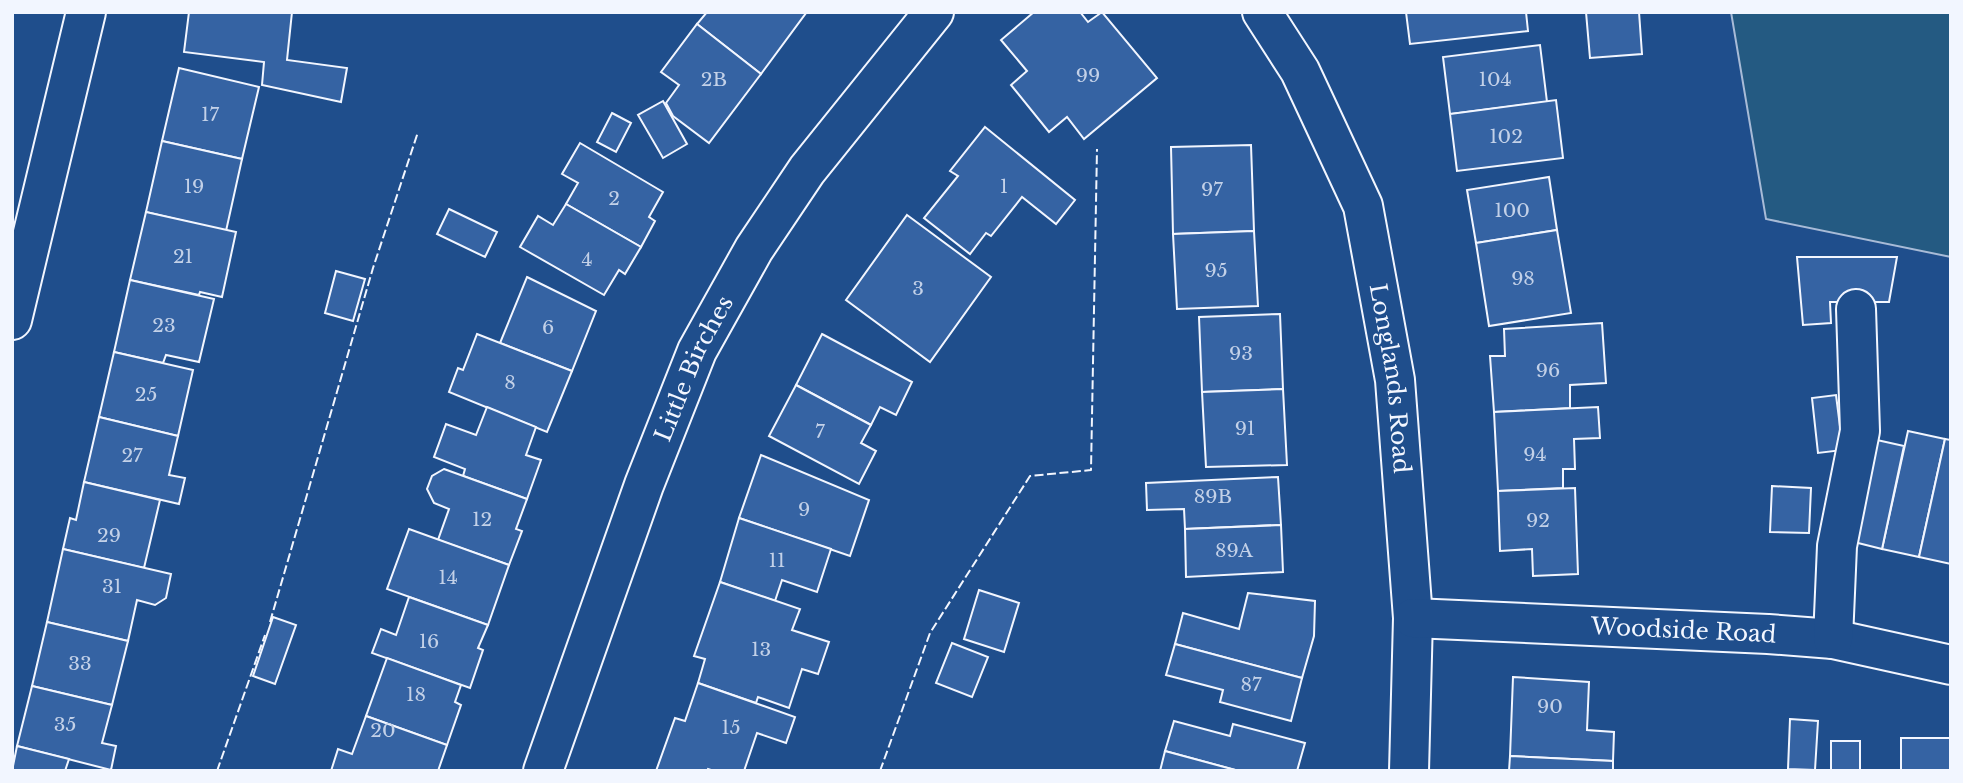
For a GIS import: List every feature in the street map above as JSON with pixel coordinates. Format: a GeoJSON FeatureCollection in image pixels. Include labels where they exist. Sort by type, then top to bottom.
{"type":"FeatureCollection","features":[{"type":"Feature","properties":{"kind":"street"},"geometry":{"type":"LineString","coordinates":[[12,320],[86,12]]}},
{"type":"Feature","properties":{"kind":"street","name":"Little Birches"},"geometry":{"type":"LineString","coordinates":[[543,771],[644,485],[697,351],[754,249],[807,170],[934,12]]}},
{"type":"Feature","properties":{"kind":"street","name":"Longlands Road"},"geometry":{"type":"LineString","coordinates":[[1262,12],[1300,71],[1363,206],[1395,380],[1413,618],[1409,771]]}},
{"type":"Feature","properties":{"kind":"street"},"geometry":{"type":"LineString","coordinates":[[1833,639],[1837,546],[1860,431],[1856,309]]}},
{"type":"Feature","properties":{"kind":"street","name":"Woodside Road"},"geometry":{"type":"LineString","coordinates":[[1413,618],[1833,639],[1951,665]]}},
{"type":"Feature","properties":{"kind":"shaded area"},"geometry":{"type":"Polygon","coordinates":[[[1731,12],[1951,12],[1951,257],[1766,219],[1731,12]]]}},
{"type":"Feature","properties":{"kind":"building"},"geometry":{"type":"Polygon","coordinates":[[[189,12],[292,12],[287,60],[347,68],[341,102],[262,85],[264,62],[184,52],[189,12]]]}},
{"type":"Feature","properties":{"kind":"building"},"geometry":{"type":"Polygon","coordinates":[[[707,12],[806,13],[761,74],[697,24],[707,12]]]}},
{"type":"Feature","properties":{"kind":"building"},"geometry":{"type":"Polygon","coordinates":[[[1034,12],[1080,12],[1088,22],[1102,12],[1157,78],[1084,139],[1067,117],[1049,132],[1011,85],[1027,71],[1001,40],[1034,12]]]}},
{"type":"Feature","properties":{"kind":"building"},"geometry":{"type":"Polygon","coordinates":[[[1406,12],[1526,12],[1528,31],[1410,44],[1406,12]]]}},
{"type":"Feature","properties":{"kind":"building"},"geometry":{"type":"Polygon","coordinates":[[[1586,12],[1639,12],[1642,54],[1590,58],[1586,12]]]}},
{"type":"Feature","properties":{"kind":"building"},"geometry":{"type":"Polygon","coordinates":[[[697,24],[761,74],[709,143],[673,116],[666,103],[679,85],[661,72],[697,24]]]}},
{"type":"Feature","properties":{"kind":"building"},"geometry":{"type":"Polygon","coordinates":[[[1540,45],[1547,102],[1450,114],[1443,57],[1540,45]]]}},
{"type":"Feature","properties":{"kind":"building"},"geometry":{"type":"Polygon","coordinates":[[[179,68],[259,87],[242,159],[162,141],[179,68]]]}},
{"type":"Feature","properties":{"kind":"building"},"geometry":{"type":"Polygon","coordinates":[[[1556,100],[1563,158],[1457,171],[1450,114],[1556,100]]]}},
{"type":"Feature","properties":{"kind":"building"},"geometry":{"type":"Polygon","coordinates":[[[663,101],[687,144],[663,158],[638,115],[663,101]]]}},
{"type":"Feature","properties":{"kind":"building"},"geometry":{"type":"Polygon","coordinates":[[[612,113],[631,123],[616,152],[597,142],[612,113]]]}},
{"type":"Feature","properties":{"kind":"building"},"geometry":{"type":"Polygon","coordinates":[[[985,127],[1075,200],[1056,224],[1022,197],[991,236],[986,233],[970,254],[924,218],[958,176],[950,171],[985,127]]]}},
{"type":"Feature","properties":{"kind":"building"},"geometry":{"type":"Polygon","coordinates":[[[162,141],[242,159],[226,231],[146,212],[162,141]]]}},
{"type":"Feature","properties":{"kind":"building"},"geometry":{"type":"Polygon","coordinates":[[[580,143],[663,192],[649,217],[655,221],[641,247],[566,204],[578,183],[562,174],[580,143]]]}},
{"type":"Feature","properties":{"kind":"building"},"geometry":{"type":"Polygon","coordinates":[[[1251,145],[1254,231],[1173,234],[1171,147],[1251,145]]]}},
{"type":"Feature","properties":{"kind":"building"},"geometry":{"type":"Polygon","coordinates":[[[1549,177],[1557,230],[1476,243],[1467,190],[1549,177]]]}},
{"type":"Feature","properties":{"kind":"building"},"geometry":{"type":"Polygon","coordinates":[[[566,204],[641,247],[625,274],[619,270],[604,295],[520,247],[538,216],[553,225],[566,204]]]}},
{"type":"Feature","properties":{"kind":"building"},"geometry":{"type":"Polygon","coordinates":[[[449,209],[497,232],[485,257],[437,234],[449,209]]]}},
{"type":"Feature","properties":{"kind":"building"},"geometry":{"type":"Polygon","coordinates":[[[146,212],[236,232],[222,297],[200,292],[199,295],[130,280],[146,212]]]}},
{"type":"Feature","properties":{"kind":"building"},"geometry":{"type":"Polygon","coordinates":[[[907,215],[991,277],[930,362],[846,300],[907,215]]]}},
{"type":"Feature","properties":{"kind":"building"},"geometry":{"type":"Polygon","coordinates":[[[1557,230],[1571,313],[1489,326],[1476,243],[1557,230]]]}},
{"type":"Feature","properties":{"kind":"building"},"geometry":{"type":"Polygon","coordinates":[[[1254,231],[1258,306],[1177,309],[1173,234],[1254,231]]]}},
{"type":"Feature","properties":{"kind":"building"},"geometry":{"type":"Polygon","coordinates":[[[1797,257],[1897,257],[1889,302],[1830,302],[1831,323],[1803,325],[1797,257]]]}},
{"type":"Feature","properties":{"kind":"building"},"geometry":{"type":"Polygon","coordinates":[[[336,271],[365,279],[353,321],[325,313],[336,271]]]}},
{"type":"Feature","properties":{"kind":"building"},"geometry":{"type":"Polygon","coordinates":[[[527,277],[596,311],[572,371],[500,343],[527,277]]]}},
{"type":"Feature","properties":{"kind":"building"},"geometry":{"type":"Polygon","coordinates":[[[130,280],[214,299],[199,362],[166,355],[163,363],[114,352],[130,280]]]}},
{"type":"Feature","properties":{"kind":"building"},"geometry":{"type":"Polygon","coordinates":[[[1280,314],[1283,389],[1202,392],[1199,317],[1280,314]]]}},
{"type":"Feature","properties":{"kind":"building"},"geometry":{"type":"Polygon","coordinates":[[[1602,323],[1606,383],[1570,385],[1570,408],[1494,412],[1490,356],[1505,356],[1504,329],[1602,323]]]}},
{"type":"Feature","properties":{"kind":"building"},"geometry":{"type":"Polygon","coordinates":[[[477,334],[572,371],[547,432],[449,392],[458,368],[463,370],[477,334]]]}},
{"type":"Feature","properties":{"kind":"building"},"geometry":{"type":"Polygon","coordinates":[[[822,334],[912,382],[896,415],[880,407],[871,425],[796,385],[822,334]]]}},
{"type":"Feature","properties":{"kind":"building"},"geometry":{"type":"Polygon","coordinates":[[[114,352],[193,370],[178,436],[99,417],[114,352]]]}},
{"type":"Feature","properties":{"kind":"building"},"geometry":{"type":"Polygon","coordinates":[[[796,385],[871,425],[861,443],[876,451],[859,484],[769,436],[796,385]]]}},
{"type":"Feature","properties":{"kind":"building"},"geometry":{"type":"Polygon","coordinates":[[[1283,389],[1287,465],[1206,467],[1202,392],[1283,389]]]}},
{"type":"Feature","properties":{"kind":"building"},"geometry":{"type":"Polygon","coordinates":[[[1836,395],[1843,450],[1818,453],[1812,398],[1836,395]]]}},
{"type":"Feature","properties":{"kind":"building"},"geometry":{"type":"Polygon","coordinates":[[[487,407],[536,427],[526,455],[541,460],[527,499],[463,476],[465,469],[434,457],[446,424],[476,435],[487,407]]]}},
{"type":"Feature","properties":{"kind":"building"},"geometry":{"type":"Polygon","coordinates":[[[1598,407],[1600,438],[1574,439],[1575,469],[1563,469],[1563,488],[1498,491],[1494,412],[1598,407]]]}},
{"type":"Feature","properties":{"kind":"building"},"geometry":{"type":"Polygon","coordinates":[[[99,417],[178,436],[169,475],[185,478],[179,504],[84,482],[99,417]]]}},
{"type":"Feature","properties":{"kind":"building"},"geometry":{"type":"Polygon","coordinates":[[[1908,431],[1945,439],[1919,557],[1882,549],[1908,431]]]}},
{"type":"Feature","properties":{"kind":"building"},"geometry":{"type":"Polygon","coordinates":[[[1868,438],[1904,446],[1882,549],[1846,540],[1868,438]]]}},
{"type":"Feature","properties":{"kind":"building"},"geometry":{"type":"Polygon","coordinates":[[[1945,439],[1951,440],[1951,564],[1919,557],[1945,439]]]}},
{"type":"Feature","properties":{"kind":"building"},"geometry":{"type":"Polygon","coordinates":[[[761,455],[869,500],[850,556],[739,518],[761,455]]]}},
{"type":"Feature","properties":{"kind":"building"},"geometry":{"type":"Polygon","coordinates":[[[444,469],[527,499],[516,529],[522,531],[509,565],[438,540],[449,509],[434,503],[427,489],[432,476],[444,469]]]}},
{"type":"Feature","properties":{"kind":"building"},"geometry":{"type":"Polygon","coordinates":[[[1278,477],[1281,525],[1185,529],[1184,509],[1147,510],[1146,483],[1278,477]]]}},
{"type":"Feature","properties":{"kind":"building"},"geometry":{"type":"Polygon","coordinates":[[[84,482],[160,500],[144,568],[63,549],[70,518],[76,520],[84,482]]]}},
{"type":"Feature","properties":{"kind":"building"},"geometry":{"type":"Polygon","coordinates":[[[1772,486],[1811,488],[1809,533],[1770,532],[1772,486]]]}},
{"type":"Feature","properties":{"kind":"building"},"geometry":{"type":"Polygon","coordinates":[[[1575,488],[1578,574],[1533,576],[1532,549],[1500,551],[1498,491],[1575,488]]]}},
{"type":"Feature","properties":{"kind":"building"},"geometry":{"type":"Polygon","coordinates":[[[739,518],[831,549],[817,592],[782,580],[775,601],[720,582],[739,518]]]}},
{"type":"Feature","properties":{"kind":"building"},"geometry":{"type":"Polygon","coordinates":[[[1281,525],[1283,572],[1186,577],[1185,529],[1281,525]]]}},
{"type":"Feature","properties":{"kind":"building"},"geometry":{"type":"Polygon","coordinates":[[[409,529],[509,565],[488,625],[387,589],[409,529]]]}},
{"type":"Feature","properties":{"kind":"building"},"geometry":{"type":"Polygon","coordinates":[[[63,549],[171,574],[166,598],[155,605],[137,600],[128,641],[47,622],[63,549]]]}},
{"type":"Feature","properties":{"kind":"building"},"geometry":{"type":"Polygon","coordinates":[[[720,582],[800,609],[792,630],[829,642],[818,674],[802,669],[789,708],[758,697],[756,703],[698,683],[705,659],[694,656],[720,582]]]}},
{"type":"Feature","properties":{"kind":"building"},"geometry":{"type":"Polygon","coordinates":[[[979,590],[1019,603],[1004,652],[964,639],[979,590]]]}},
{"type":"Feature","properties":{"kind":"building"},"geometry":{"type":"Polygon","coordinates":[[[1248,593],[1315,601],[1314,636],[1302,678],[1175,644],[1183,613],[1239,629],[1248,593]]]}},
{"type":"Feature","properties":{"kind":"building"},"geometry":{"type":"Polygon","coordinates":[[[409,597],[488,625],[478,648],[483,650],[470,688],[372,653],[381,629],[396,635],[409,597]]]}},
{"type":"Feature","properties":{"kind":"building"},"geometry":{"type":"Polygon","coordinates":[[[273,617],[296,625],[275,684],[253,676],[273,617]]]}},
{"type":"Feature","properties":{"kind":"building"},"geometry":{"type":"Polygon","coordinates":[[[47,622],[128,641],[112,705],[32,686],[47,622]]]}},
{"type":"Feature","properties":{"kind":"building"},"geometry":{"type":"Polygon","coordinates":[[[952,643],[988,657],[972,697],[936,683],[952,643]]]}},
{"type":"Feature","properties":{"kind":"building"},"geometry":{"type":"Polygon","coordinates":[[[1175,644],[1302,678],[1291,721],[1220,702],[1223,690],[1166,675],[1175,644]]]}},
{"type":"Feature","properties":{"kind":"building"},"geometry":{"type":"Polygon","coordinates":[[[387,658],[461,685],[455,702],[461,705],[447,745],[366,716],[387,658]]]}},
{"type":"Feature","properties":{"kind":"building"},"geometry":{"type":"Polygon","coordinates":[[[1513,677],[1589,682],[1587,730],[1614,732],[1613,761],[1510,756],[1513,677]]]}},
{"type":"Feature","properties":{"kind":"building"},"geometry":{"type":"Polygon","coordinates":[[[698,683],[795,717],[786,743],[757,733],[744,771],[656,771],[675,718],[685,721],[698,683]]]}},
{"type":"Feature","properties":{"kind":"building"},"geometry":{"type":"Polygon","coordinates":[[[32,686],[112,705],[102,743],[116,746],[111,770],[17,746],[32,686]]]}},
{"type":"Feature","properties":{"kind":"building"},"geometry":{"type":"Polygon","coordinates":[[[366,716],[447,745],[438,771],[331,771],[338,749],[352,754],[366,716]]]}},
{"type":"Feature","properties":{"kind":"building"},"geometry":{"type":"Polygon","coordinates":[[[1790,719],[1818,721],[1815,770],[1788,769],[1790,719]]]}},
{"type":"Feature","properties":{"kind":"building"},"geometry":{"type":"Polygon","coordinates":[[[1174,721],[1230,736],[1233,724],[1305,743],[1297,771],[1239,771],[1165,751],[1174,721]]]}},
{"type":"Feature","properties":{"kind":"building"},"geometry":{"type":"Polygon","coordinates":[[[1901,738],[1951,738],[1951,771],[1901,771],[1901,738]]]}},
{"type":"Feature","properties":{"kind":"building"},"geometry":{"type":"Polygon","coordinates":[[[1831,741],[1860,741],[1860,771],[1831,771],[1831,741]]]}},
{"type":"Feature","properties":{"kind":"building"},"geometry":{"type":"Polygon","coordinates":[[[17,746],[69,759],[65,771],[12,771],[17,746]]]}},
{"type":"Feature","properties":{"kind":"building"},"geometry":{"type":"Polygon","coordinates":[[[1165,751],[1239,771],[1160,771],[1165,751]]]}},
{"type":"Feature","properties":{"kind":"building"},"geometry":{"type":"Polygon","coordinates":[[[1510,756],[1613,761],[1613,771],[1509,771],[1510,756]]]}},
{"type":"Feature","properties":{"kind":"fence"},"geometry":{"type":"LineString","coordinates":[[270,622],[373,268],[418,132]]}},
{"type":"Feature","properties":{"kind":"fence"},"geometry":{"type":"LineString","coordinates":[[880,771],[930,633],[1030,476],[1091,470],[1097,149]]}},
{"type":"Feature","properties":{"kind":"fence"},"geometry":{"type":"LineString","coordinates":[[217,771],[265,635]]}}]}
